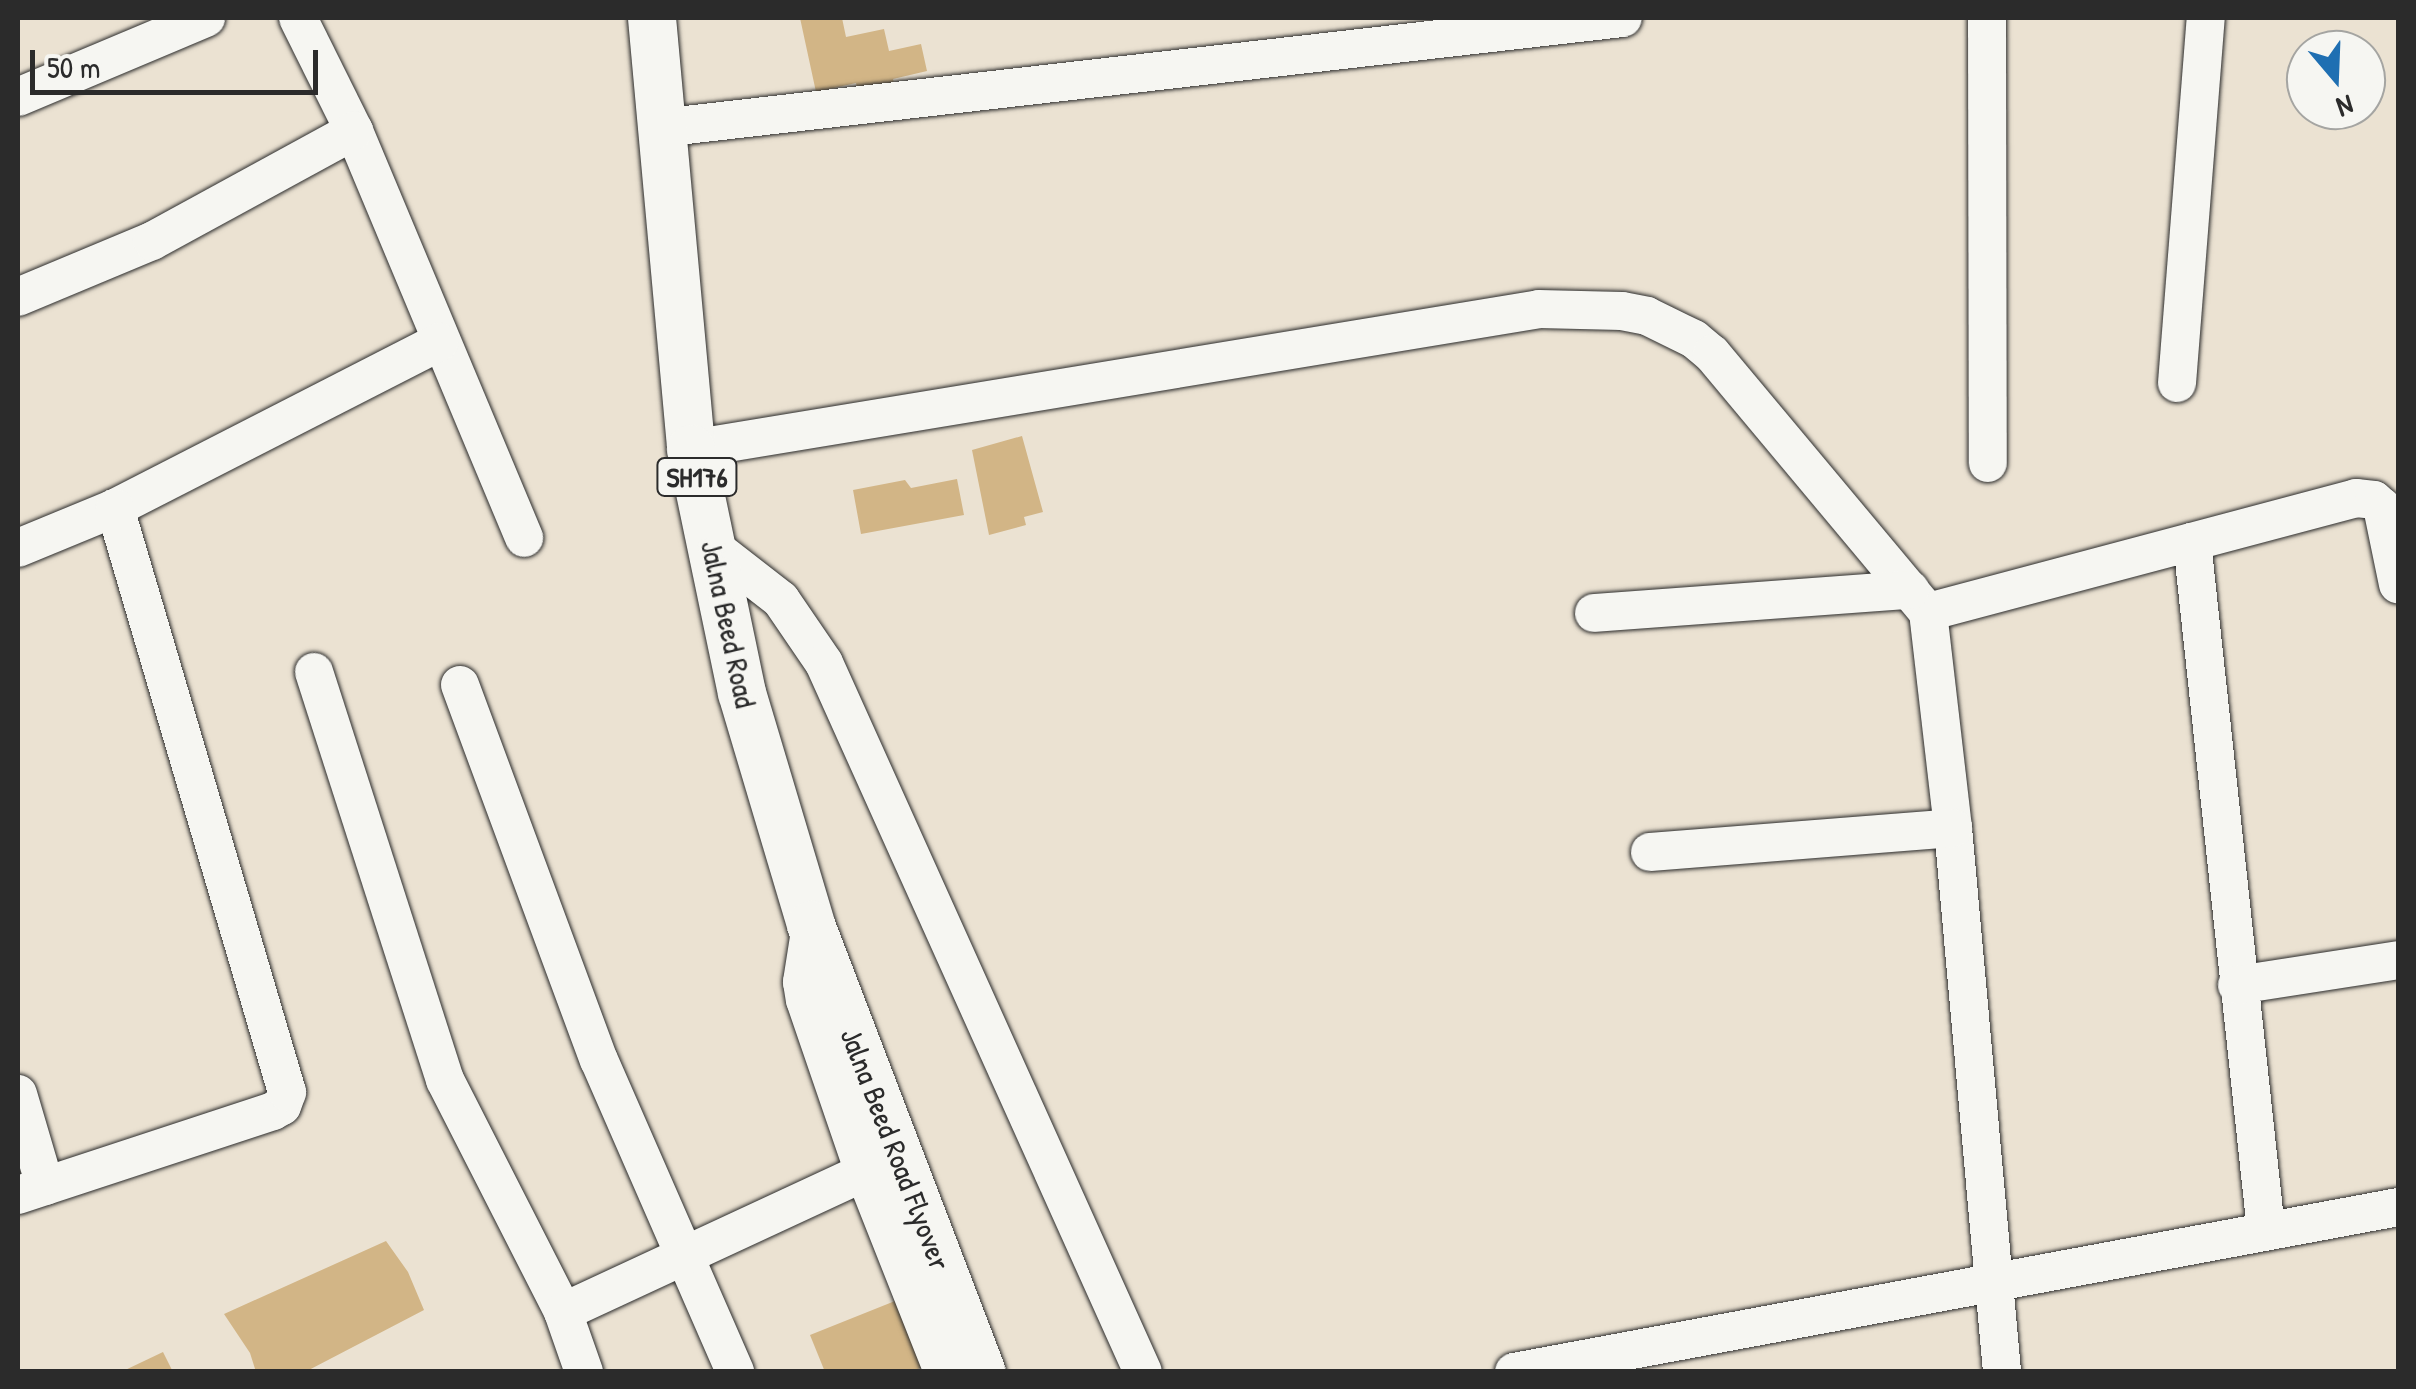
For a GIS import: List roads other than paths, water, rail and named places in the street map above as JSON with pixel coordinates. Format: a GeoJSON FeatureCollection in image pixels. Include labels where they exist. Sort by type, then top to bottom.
{"type":"FeatureCollection","features":[{"type":"Feature","properties":{"kind":"main road","name":"Jalna Beed Road"},"geometry":{"type":"LineString","coordinates":[[652,18],[691,448],[742,694],[811,925]]}},
{"type":"Feature","properties":{"kind":"main road","name":"Jalna Beed Road Flyover"},"geometry":{"type":"LineString","coordinates":[[811,925],[982,1372]]}},
{"type":"Feature","properties":{"kind":"street"},"geometry":{"type":"LineString","coordinates":[[18,97],[206,18]]}},
{"type":"Feature","properties":{"kind":"street"},"geometry":{"type":"LineString","coordinates":[[298,18],[354,132],[524,538]]}},
{"type":"Feature","properties":{"kind":"street"},"geometry":{"type":"LineString","coordinates":[[660,128],[1623,18]]}},
{"type":"Feature","properties":{"kind":"street"},"geometry":{"type":"LineString","coordinates":[[1986,18],[1988,462]]}},
{"type":"Feature","properties":{"kind":"street"},"geometry":{"type":"LineString","coordinates":[[2177,384],[2206,18]]}},
{"type":"Feature","properties":{"kind":"street"},"geometry":{"type":"LineString","coordinates":[[18,297],[152,241],[354,132]]}},
{"type":"Feature","properties":{"kind":"street"},"geometry":{"type":"LineString","coordinates":[[691,448],[1538,309],[1622,311],[1672,326],[1712,354],[1919,601],[1953,828],[1990,1281],[2002,1372]]}},
{"type":"Feature","properties":{"kind":"street"},"geometry":{"type":"LineString","coordinates":[[18,548],[114,508],[439,342]]}},
{"type":"Feature","properties":{"kind":"street"},"geometry":{"type":"LineString","coordinates":[[1594,612],[1919,601],[2192,542],[2364,498],[2374,500],[2385,515],[2398,584]]}},
{"type":"Feature","properties":{"kind":"street"},"geometry":{"type":"LineString","coordinates":[[18,1094],[31,1190],[272,1112],[286,1101],[287,1092],[114,508]]}},
{"type":"Feature","properties":{"kind":"street"},"geometry":{"type":"LineString","coordinates":[[2192,542],[2266,1230]]}},
{"type":"Feature","properties":{"kind":"street"},"geometry":{"type":"LineString","coordinates":[[713,547],[781,600],[824,663],[1144,1372]]}},
{"type":"Feature","properties":{"kind":"street"},"geometry":{"type":"LineString","coordinates":[[314,672],[445,1080],[562,1312],[584,1372]]}},
{"type":"Feature","properties":{"kind":"street"},"geometry":{"type":"LineString","coordinates":[[460,684],[600,1060],[735,1372]]}},
{"type":"Feature","properties":{"kind":"street"},"geometry":{"type":"LineString","coordinates":[[1650,852],[1953,828]]}},
{"type":"Feature","properties":{"kind":"street"},"geometry":{"type":"LineString","coordinates":[[811,925],[802,982],[805,1000],[864,1172],[943,1372]]}},
{"type":"Feature","properties":{"kind":"street"},"geometry":{"type":"LineString","coordinates":[[2237,985],[2398,960]]}},
{"type":"Feature","properties":{"kind":"street"},"geometry":{"type":"LineString","coordinates":[[562,1312],[864,1172]]}},
{"type":"Feature","properties":{"kind":"street"},"geometry":{"type":"LineString","coordinates":[[1522,1371],[2398,1208]]}}]}
